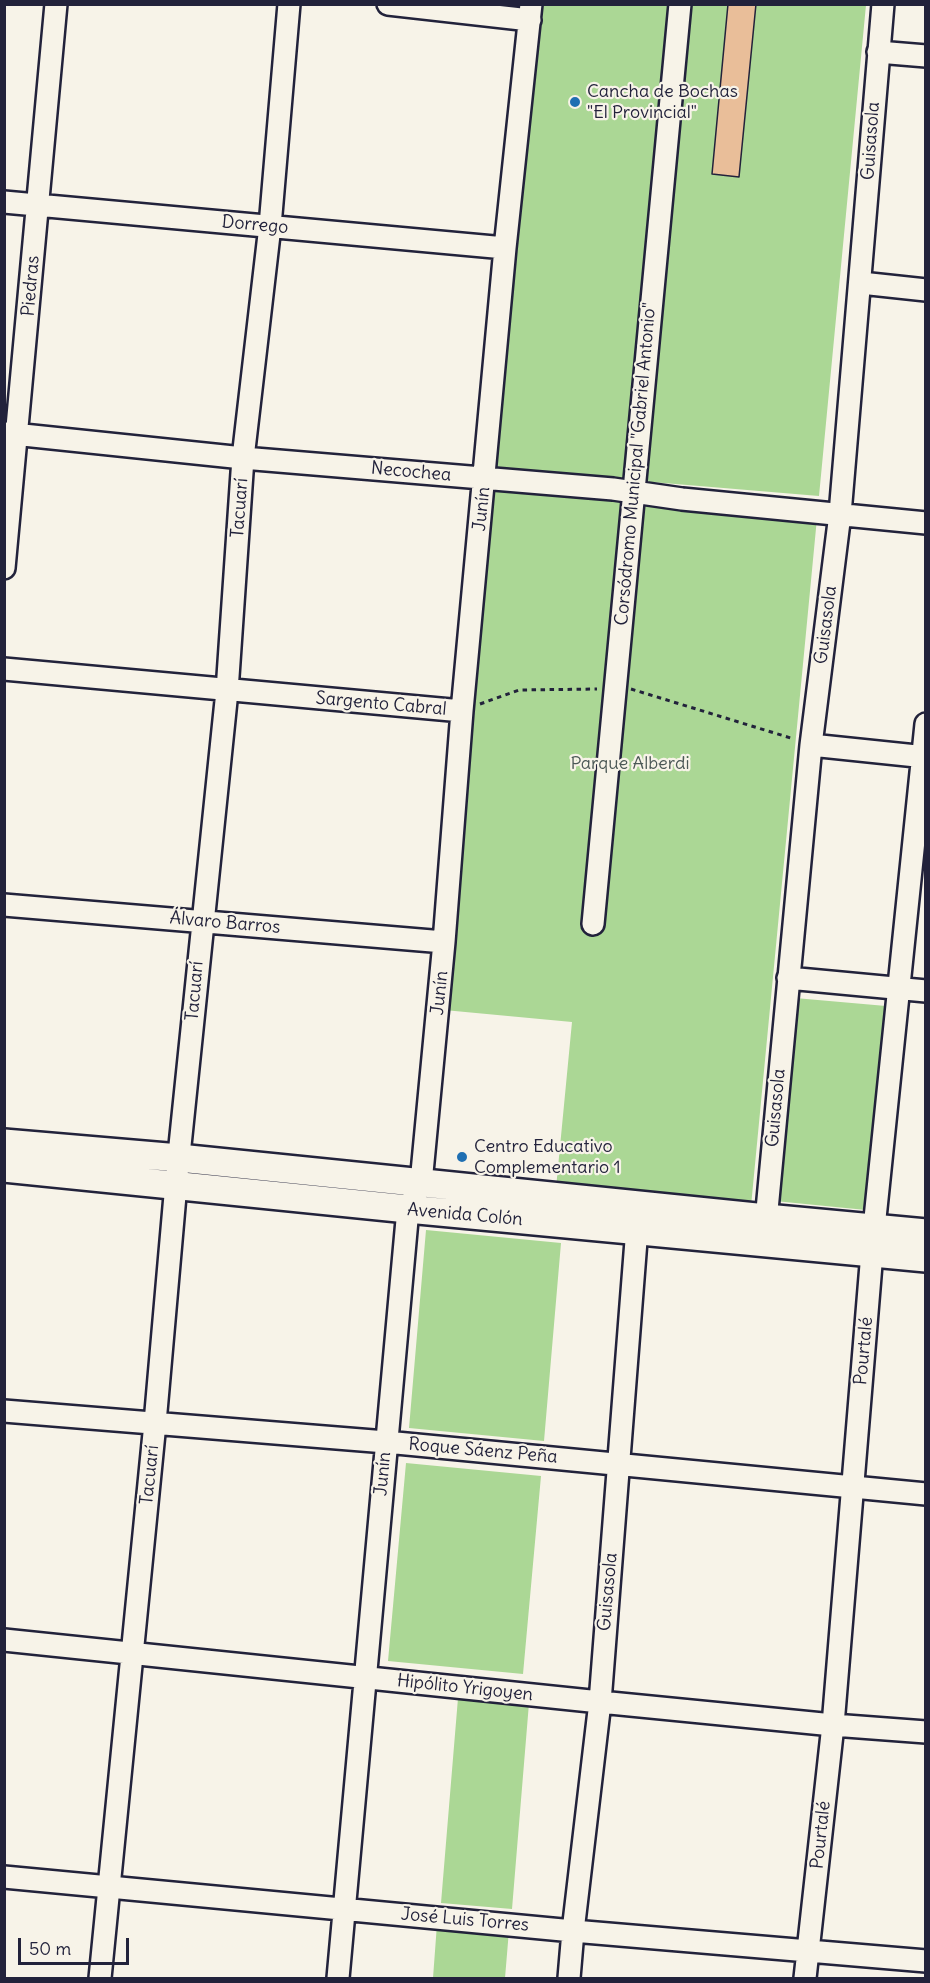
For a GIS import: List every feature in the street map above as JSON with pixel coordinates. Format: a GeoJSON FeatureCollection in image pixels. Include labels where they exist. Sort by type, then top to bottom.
{"type":"FeatureCollection","features":[{"type":"Feature","properties":{"kind":"main road","name":"Avenida Colón"},"geometry":{"type":"LineString","coordinates":[[4,1143],[408,1209],[638,1218]]}},
{"type":"Feature","properties":{"kind":"main road","name":"Avenida Colón"},"geometry":{"type":"LineString","coordinates":[[4,1168],[177,1171],[421,1183],[638,1218],[765,1231],[872,1254],[926,1258]]}},
{"type":"Feature","properties":{"kind":"main road","name":"Avenida Colón"},"geometry":{"type":"LineString","coordinates":[[765,1231],[874,1228],[926,1233]]}},
{"type":"Feature","properties":{"kind":"street","name":"Piedras"},"geometry":{"type":"LineString","coordinates":[[4,568],[11,434],[38,205],[56,4]]}},
{"type":"Feature","properties":{"kind":"street","name":"Tacuarí"},"geometry":{"type":"LineString","coordinates":[[100,1978],[155,1423],[177,1171],[227,691],[243,458],[270,226],[289,4]]}},
{"type":"Feature","properties":{"kind":"street"},"geometry":{"type":"LineString","coordinates":[[388,4],[530,12]]}},
{"type":"Feature","properties":{"kind":"street","name":"Corsódromo Municipal \"Gabriel Antonio\""},"geometry":{"type":"LineString","coordinates":[[592,924],[680,4]]}},
{"type":"Feature","properties":{"kind":"street","name":"Guisasola"},"geometry":{"type":"LineString","coordinates":[[765,1231],[811,745],[840,514],[883,4]]}},
{"type":"Feature","properties":{"kind":"street","name":"Junín"},"geometry":{"type":"LineString","coordinates":[[338,1978],[408,1209],[421,1183],[505,248],[530,12]]}},
{"type":"Feature","properties":{"kind":"street"},"geometry":{"type":"LineString","coordinates":[[878,52],[926,56]]}},
{"type":"Feature","properties":{"kind":"street","name":"Dorrego"},"geometry":{"type":"LineString","coordinates":[[4,202],[505,248]]}},
{"type":"Feature","properties":{"kind":"street"},"geometry":{"type":"LineString","coordinates":[[861,283],[926,290]]}},
{"type":"Feature","properties":{"kind":"street","name":"Necochea"},"geometry":{"type":"LineString","coordinates":[[11,434],[243,458],[634,492],[682,499],[926,523]]}},
{"type":"Feature","properties":{"kind":"street","name":"Sargento Cabral"},"geometry":{"type":"LineString","coordinates":[[4,669],[462,711]]}},
{"type":"Feature","properties":{"kind":"street","name":"Pourtalé"},"geometry":{"type":"LineString","coordinates":[[805,1978],[833,1725],[874,1228],[926,724]]}},
{"type":"Feature","properties":{"kind":"street"},"geometry":{"type":"LineString","coordinates":[[811,745],[924,757]]}},
{"type":"Feature","properties":{"kind":"street","name":"Álvaro Barros"},"geometry":{"type":"LineString","coordinates":[[4,905],[444,942]]}},
{"type":"Feature","properties":{"kind":"street"},"geometry":{"type":"LineString","coordinates":[[788,978],[926,991]]}},
{"type":"Feature","properties":{"kind":"street","name":"Guisasola"},"geometry":{"type":"LineString","coordinates":[[569,1978],[600,1702],[638,1218]]}},
{"type":"Feature","properties":{"kind":"street","name":"Roque Sáenz Peña"},"geometry":{"type":"LineString","coordinates":[[4,1411],[386,1442],[926,1494]]}},
{"type":"Feature","properties":{"kind":"street","name":"Hipólito Yrigoyen"},"geometry":{"type":"LineString","coordinates":[[4,1640],[600,1702],[926,1732]]}},
{"type":"Feature","properties":{"kind":"street","name":"José Luis Torres"},"geometry":{"type":"LineString","coordinates":[[4,1877],[573,1931],[926,1961]]}},
{"type":"Feature","properties":{"kind":"path","name":"Sargento Cabral"},"geometry":{"type":"LineString","coordinates":[[462,711],[519,690],[630,689],[811,745]]}},
{"type":"Feature","properties":{"kind":"green space"},"geometry":{"type":"Polygon","coordinates":[[[541,5],[866,5],[819,496],[496,469],[541,5]]]}},
{"type":"Feature","properties":{"kind":"green space","name":"Parque Alberdi"},"geometry":{"type":"Polygon","coordinates":[[[494,490],[817,518],[751,1206],[556,1188],[572,1022],[444,1010],[494,490]]]}},
{"type":"Feature","properties":{"kind":"green space"},"geometry":{"type":"Polygon","coordinates":[[[795,998],[886,1006],[866,1210],[775,1201],[795,998]]]}},
{"type":"Feature","properties":{"kind":"green space"},"geometry":{"type":"Polygon","coordinates":[[[426,1230],[561,1243],[544,1441],[409,1428],[426,1230]]]}},
{"type":"Feature","properties":{"kind":"green space"},"geometry":{"type":"Polygon","coordinates":[[[406,1463],[541,1476],[523,1674],[388,1661],[406,1463]]]}},
{"type":"Feature","properties":{"kind":"green space"},"geometry":{"type":"Polygon","coordinates":[[[458,1698],[529,1703],[512,1909],[441,1903],[458,1698]]]}},
{"type":"Feature","properties":{"kind":"green space"},"geometry":{"type":"Polygon","coordinates":[[[437,1924],[509,1930],[505,1978],[433,1978],[437,1924]]]}},
{"type":"Feature","properties":{"kind":"building"},"geometry":{"type":"Polygon","coordinates":[[[728,4],[756,4],[739,177],[712,174],[728,4]]]}},
{"type":"Feature","properties":{"kind":"place","name":"Cancha de Bochas \"El Provincial\""},"geometry":{"type":"Point","coordinates":[575,102]}},
{"type":"Feature","properties":{"kind":"place","name":"Centro Educativo Complementario 1"},"geometry":{"type":"Point","coordinates":[462,1157]}}]}
